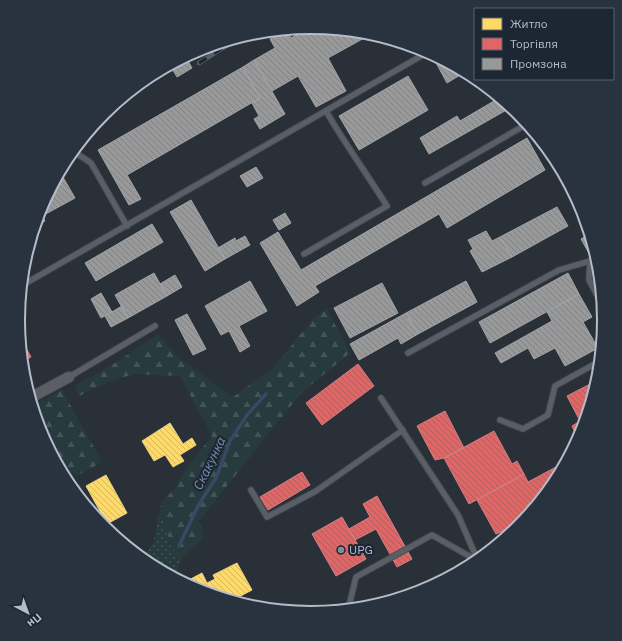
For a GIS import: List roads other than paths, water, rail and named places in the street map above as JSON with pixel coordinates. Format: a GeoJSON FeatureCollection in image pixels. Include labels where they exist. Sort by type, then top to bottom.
{"type":"FeatureCollection","features":[{"type":"Feature","properties":{"kind":"street"},"geometry":{"type":"LineString","coordinates":[[35,395],[69,377]]}},
{"type":"Feature","properties":{"kind":"lane"},"geometry":{"type":"LineString","coordinates":[[27,283],[421,56]]}},
{"type":"Feature","properties":{"kind":"lane"},"geometry":{"type":"LineString","coordinates":[[304,254],[387,206],[364,169],[346,146],[326,111]]}},
{"type":"Feature","properties":{"kind":"lane"},"geometry":{"type":"LineString","coordinates":[[424,183],[521,127]]}},
{"type":"Feature","properties":{"kind":"lane"},"geometry":{"type":"LineString","coordinates":[[78,154],[91,163],[127,226]]}},
{"type":"Feature","properties":{"kind":"lane"},"geometry":{"type":"LineString","coordinates":[[408,353],[559,270],[590,261],[589,280],[595,292]]}},
{"type":"Feature","properties":{"kind":"lane"},"geometry":{"type":"LineString","coordinates":[[69,377],[155,326]]}},
{"type":"Feature","properties":{"kind":"lane"},"geometry":{"type":"LineString","coordinates":[[500,420],[522,429],[548,415],[555,386],[594,364]]}},
{"type":"Feature","properties":{"kind":"lane"},"geometry":{"type":"LineString","coordinates":[[381,398],[458,515],[475,555]]}},
{"type":"Feature","properties":{"kind":"lane"},"geometry":{"type":"LineString","coordinates":[[251,490],[266,517],[316,491],[403,430]]}},
{"type":"Feature","properties":{"kind":"lane"},"geometry":{"type":"LineString","coordinates":[[350,604],[356,577],[432,536],[471,557]]}},
{"type":"Feature","properties":{"kind":"waterway","name":"Скакунка"},"geometry":{"type":"LineString","coordinates":[[179,546],[199,504],[216,478],[230,441],[247,415],[266,394]]}},
{"type":"Feature","properties":{"kind":"railway"},"geometry":{"type":"LineString","coordinates":[[199,63],[220,50]]}},
{"type":"Feature","properties":{"kind":"place","name":"UPG"},"geometry":{"type":"Point","coordinates":[341,550]}}]}
